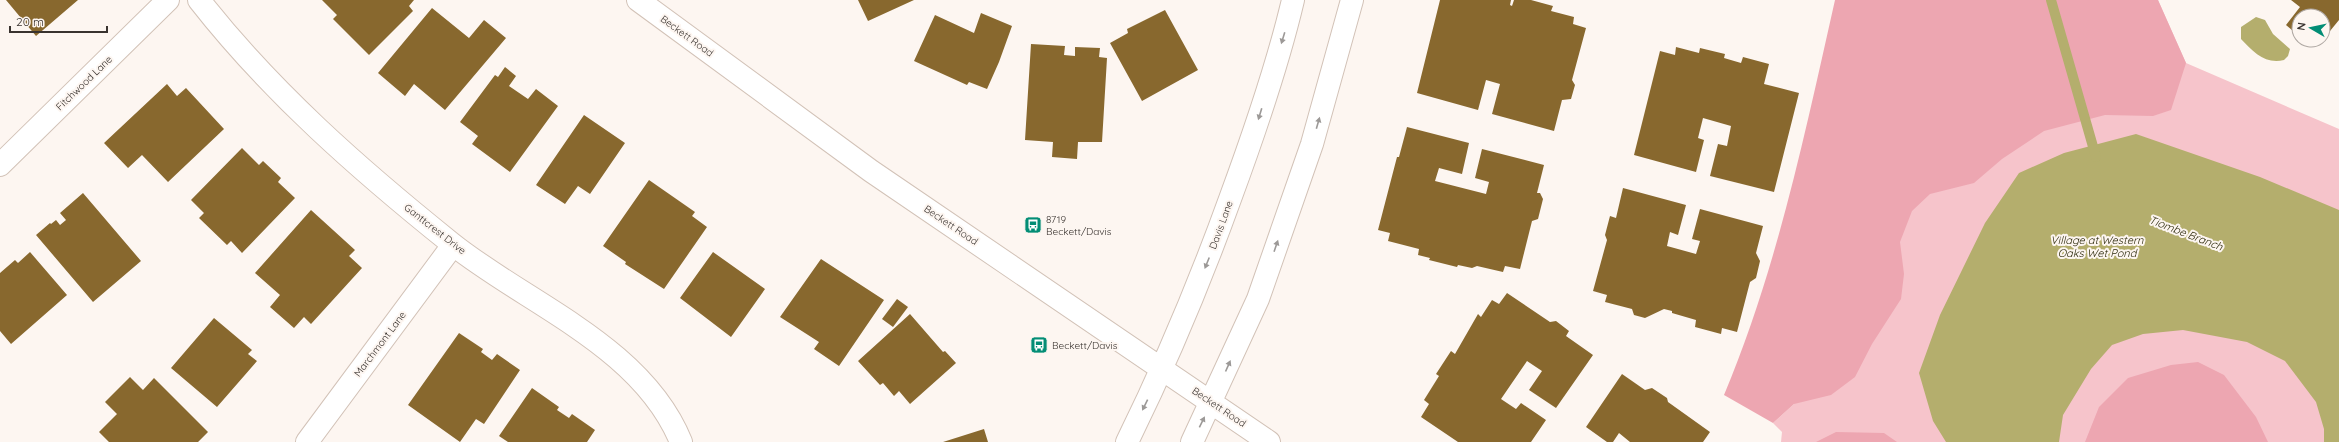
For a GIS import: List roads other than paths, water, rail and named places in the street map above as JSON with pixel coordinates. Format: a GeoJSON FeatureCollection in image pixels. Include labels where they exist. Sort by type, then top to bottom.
{"type":"FeatureCollection","features":[{"type":"Feature","properties":{"kind":"street","name":"Fitchwood Lane"},"geometry":{"type":"LineString","coordinates":[[0,165],[168,0]]}},
{"type":"Feature","properties":{"kind":"street","name":"Ganttcrest Drive"},"geometry":{"type":"LineString","coordinates":[[199,0],[218,24],[291,103],[388,191],[453,245],[605,348],[634,373],[657,401],[681,442]]}},
{"type":"Feature","properties":{"kind":"street","name":"Beckett Road"},"geometry":{"type":"LineString","coordinates":[[638,0],[872,171],[1269,442]]}},
{"type":"Feature","properties":{"kind":"street","name":"Davis Lane"},"geometry":{"type":"LineString","coordinates":[[1127,442],[1163,370],[1208,260],[1252,141],[1293,0]]}},
{"type":"Feature","properties":{"kind":"street"},"geometry":{"type":"LineString","coordinates":[[1192,442],[1212,402],[1258,299],[1312,144],[1352,0]]}},
{"type":"Feature","properties":{"kind":"street","name":"Marchmont Lane"},"geometry":{"type":"LineString","coordinates":[[306,442],[453,245]]}},
{"type":"Feature","properties":{"kind":"water"},"geometry":{"type":"Polygon","coordinates":[[[2256,17],[2265,20],[2273,34],[2290,49],[2288,56],[2284,60],[2271,61],[2266,59],[2255,53],[2241,39],[2241,27],[2256,17]]]}},
{"type":"Feature","properties":{"kind":"water","name":"Village at Western Oaks Wet Pond"},"geometry":{"type":"Polygon","coordinates":[[[2136,134],[2260,177],[2339,210],[2339,442],[2324,442],[2324,429],[2316,402],[2285,361],[2247,342],[2183,330],[2143,334],[2112,345],[2091,369],[2063,415],[2059,442],[1946,442],[1933,421],[1919,373],[1940,315],[1985,223],[2019,173],[2064,153],[2136,134]]]}},
{"type":"Feature","properties":{"kind":"waterway","name":"Tiombe Branch"},"geometry":{"type":"LineString","coordinates":[[2051,0],[2096,157]]}},
{"type":"Feature","properties":{"kind":"place","name":"8719 Beckett/Davis"},"geometry":{"type":"Point","coordinates":[1033,225]}},
{"type":"Feature","properties":{"kind":"place","name":"Beckett/Davis"},"geometry":{"type":"Point","coordinates":[1039,345]}}]}
